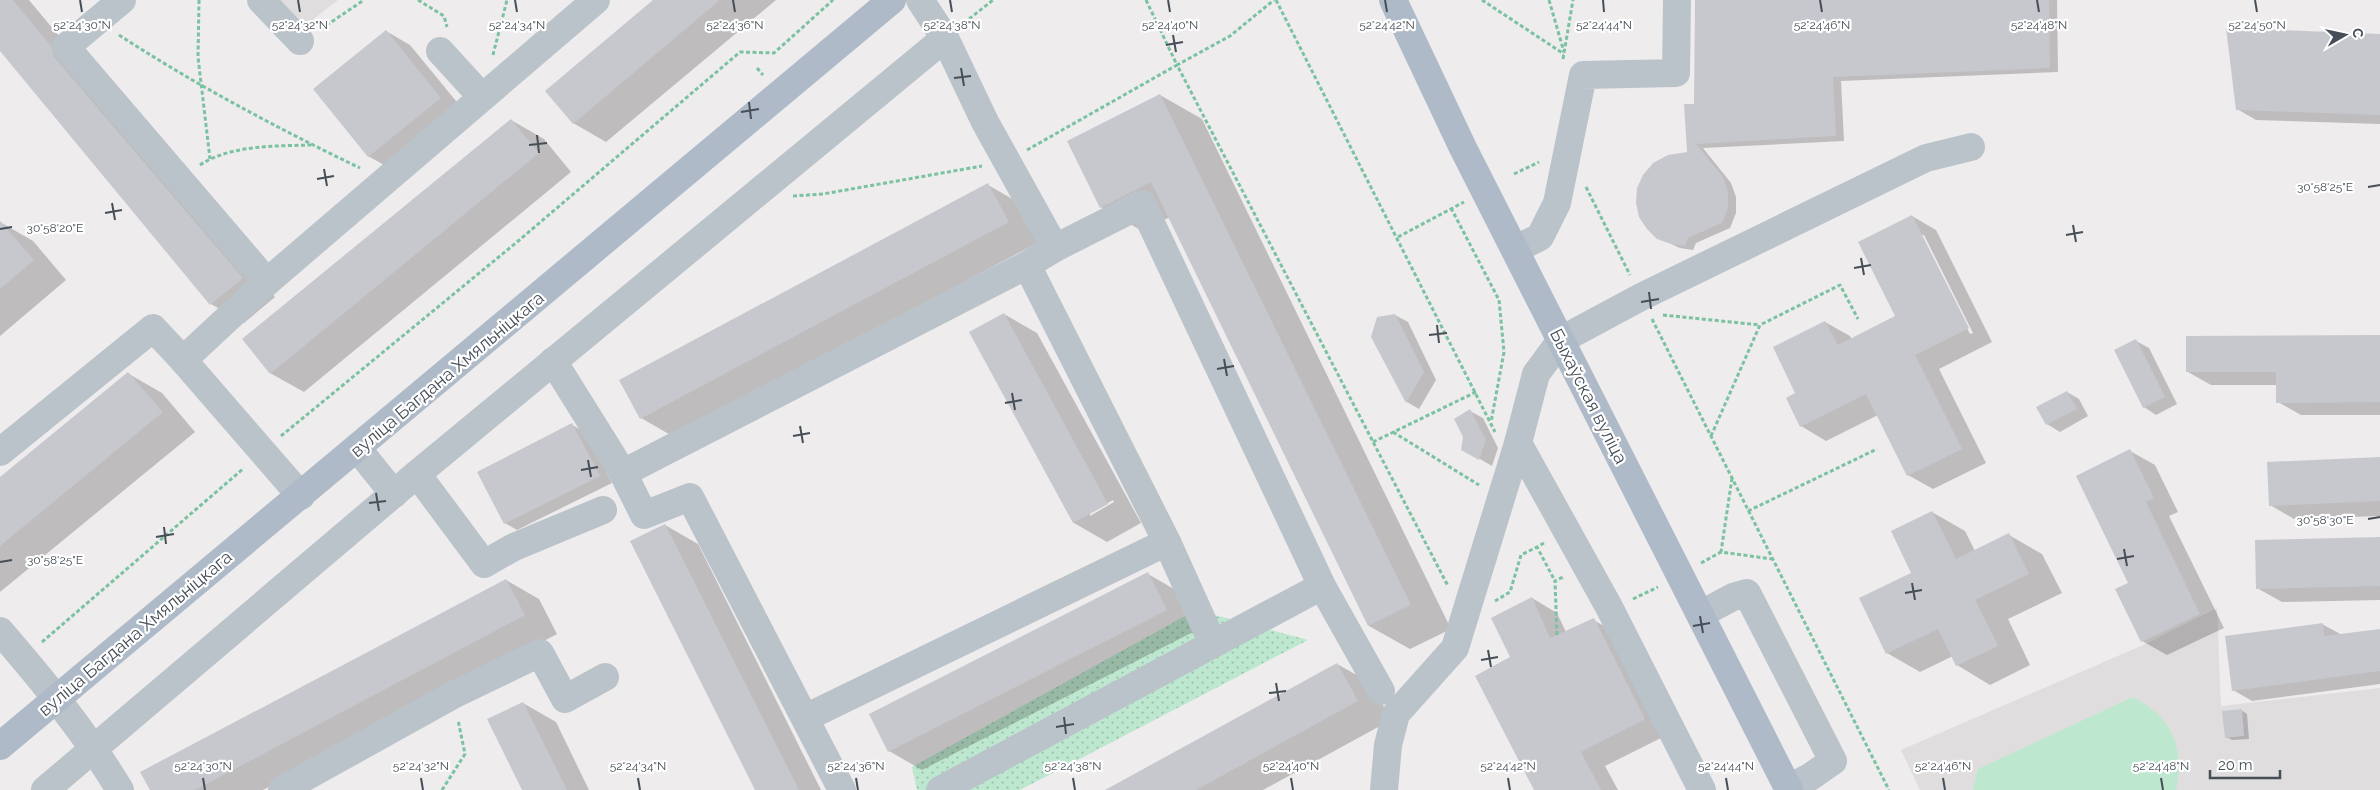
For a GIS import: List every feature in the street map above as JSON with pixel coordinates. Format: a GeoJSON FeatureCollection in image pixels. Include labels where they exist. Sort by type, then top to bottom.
{"type":"FeatureCollection","features":[{"type":"Feature","properties":{"kind":"main road","name":"вуліца Багдана Хмяльніцкага"},"geometry":{"type":"LineString","coordinates":[[0,746],[892,0]]}},
{"type":"Feature","properties":{"kind":"main road","name":"Быхаўская вуліца"},"geometry":{"type":"LineString","coordinates":[[1393,0],[1463,148],[1516,249],[1788,789]]}},
{"type":"Feature","properties":{"kind":"lane"},"geometry":{"type":"LineString","coordinates":[[122,0],[66,47],[267,282]]}},
{"type":"Feature","properties":{"kind":"lane"},"geometry":{"type":"LineString","coordinates":[[260,0],[300,41]]}},
{"type":"Feature","properties":{"kind":"lane"},"geometry":{"type":"LineString","coordinates":[[183,360],[267,282],[596,0]]}},
{"type":"Feature","properties":{"kind":"lane"},"geometry":{"type":"LineString","coordinates":[[920,0],[945,38],[1006,161],[1055,248]]}},
{"type":"Feature","properties":{"kind":"lane"},"geometry":{"type":"LineString","coordinates":[[1516,249],[1540,237],[1557,203],[1583,75],[1676,73],[1677,0]]}},
{"type":"Feature","properties":{"kind":"lane"},"geometry":{"type":"LineString","coordinates":[[45,790],[553,361],[945,38]]}},
{"type":"Feature","properties":{"kind":"lane"},"geometry":{"type":"LineString","coordinates":[[440,51],[482,97]]}},
{"type":"Feature","properties":{"kind":"lane"},"geometry":{"type":"LineString","coordinates":[[1384,790],[1388,746],[1396,714],[1455,648],[1501,498],[1536,374],[1561,340],[1645,305],[1926,158],[1971,147]]}},
{"type":"Feature","properties":{"kind":"lane"},"geometry":{"type":"LineString","coordinates":[[623,473],[1142,204],[1322,586],[1381,691]]}},
{"type":"Feature","properties":{"kind":"lane"},"geometry":{"type":"LineString","coordinates":[[1027,265],[1167,542],[1213,644]]}},
{"type":"Feature","properties":{"kind":"lane"},"geometry":{"type":"LineString","coordinates":[[0,452],[153,328],[301,496]]}},
{"type":"Feature","properties":{"kind":"lane"},"geometry":{"type":"LineString","coordinates":[[553,361],[623,473],[644,515],[690,497],[842,790]]}},
{"type":"Feature","properties":{"kind":"lane"},"geometry":{"type":"LineString","coordinates":[[357,448],[394,494]]}},
{"type":"Feature","properties":{"kind":"lane"},"geometry":{"type":"LineString","coordinates":[[1514,454],[1609,607],[1702,790]]}},
{"type":"Feature","properties":{"kind":"lane"},"geometry":{"type":"LineString","coordinates":[[418,474],[484,564],[514,547],[603,510]]}},
{"type":"Feature","properties":{"kind":"lane"},"geometry":{"type":"LineString","coordinates":[[805,718],[1167,542]]}},
{"type":"Feature","properties":{"kind":"lane"},"geometry":{"type":"LineString","coordinates":[[940,790],[1322,586]]}},
{"type":"Feature","properties":{"kind":"lane"},"geometry":{"type":"LineString","coordinates":[[1701,614],[1733,597],[1747,593],[1833,761],[1788,789]]}},
{"type":"Feature","properties":{"kind":"lane"},"geometry":{"type":"LineString","coordinates":[[0,631],[57,697],[94,747],[120,790]]}},
{"type":"Feature","properties":{"kind":"lane"},"geometry":{"type":"LineString","coordinates":[[282,790],[453,695],[540,653],[566,699],[605,677]]}},
{"type":"Feature","properties":{"kind":"path"},"geometry":{"type":"LineString","coordinates":[[199,0],[198,57],[210,159]]}},
{"type":"Feature","properties":{"kind":"path"},"geometry":{"type":"LineString","coordinates":[[300,41],[364,0]]}},
{"type":"Feature","properties":{"kind":"path"},"geometry":{"type":"LineString","coordinates":[[418,0],[444,16],[447,31],[440,51]]}},
{"type":"Feature","properties":{"kind":"path"},"geometry":{"type":"LineString","coordinates":[[482,97],[507,0]]}},
{"type":"Feature","properties":{"kind":"path"},"geometry":{"type":"LineString","coordinates":[[23,658],[263,451],[524,236],[740,52],[774,53],[833,0]]}},
{"type":"Feature","properties":{"kind":"path"},"geometry":{"type":"LineString","coordinates":[[945,38],[993,0]]}},
{"type":"Feature","properties":{"kind":"path"},"geometry":{"type":"LineString","coordinates":[[1146,0],[1177,65],[1465,618]]}},
{"type":"Feature","properties":{"kind":"path"},"geometry":{"type":"LineString","coordinates":[[750,200],[822,194],[1006,161],[1230,36],[1275,0],[1398,237],[1490,423],[1514,454]]}},
{"type":"Feature","properties":{"kind":"path"},"geometry":{"type":"LineString","coordinates":[[1482,0],[1564,54],[1549,0]]}},
{"type":"Feature","properties":{"kind":"path"},"geometry":{"type":"LineString","coordinates":[[98,21],[202,86],[311,144],[385,180]]}},
{"type":"Feature","properties":{"kind":"path"},"geometry":{"type":"LineString","coordinates":[[179,180],[210,159],[244,150],[270,146],[311,144]]}},
{"type":"Feature","properties":{"kind":"path"},"geometry":{"type":"LineString","coordinates":[[1584,184],[1889,790]]}},
{"type":"Feature","properties":{"kind":"path"},"geometry":{"type":"LineString","coordinates":[[1398,237],[1467,200]]}},
{"type":"Feature","properties":{"kind":"path"},"geometry":{"type":"LineString","coordinates":[[1451,208],[1499,300],[1504,352],[1490,423]]}},
{"type":"Feature","properties":{"kind":"path"},"geometry":{"type":"LineString","coordinates":[[1645,305],[1760,325],[1840,285],[1858,318]]}},
{"type":"Feature","properties":{"kind":"path"},"geometry":{"type":"LineString","coordinates":[[1711,436],[1760,325]]}},
{"type":"Feature","properties":{"kind":"path"},"geometry":{"type":"LineString","coordinates":[[1373,442],[1476,392]]}},
{"type":"Feature","properties":{"kind":"path"},"geometry":{"type":"LineString","coordinates":[[1393,432],[1501,498]]}},
{"type":"Feature","properties":{"kind":"path"},"geometry":{"type":"LineString","coordinates":[[1748,511],[1877,449]]}},
{"type":"Feature","properties":{"kind":"path"},"geometry":{"type":"LineString","coordinates":[[1721,552],[1732,478]]}},
{"type":"Feature","properties":{"kind":"path"},"geometry":{"type":"LineString","coordinates":[[1491,604],[1510,592],[1521,555],[1551,539]]}},
{"type":"Feature","properties":{"kind":"path"},"geometry":{"type":"LineString","coordinates":[[1537,547],[1555,581],[1556,635]]}},
{"type":"Feature","properties":{"kind":"path"},"geometry":{"type":"LineString","coordinates":[[1701,563],[1721,552],[1773,559]]}},
{"type":"Feature","properties":{"kind":"path"},"geometry":{"type":"LineString","coordinates":[[1555,581],[1563,577],[1568,585]]}},
{"type":"Feature","properties":{"kind":"path"},"geometry":{"type":"LineString","coordinates":[[1609,607],[1620,605],[1658,587]]}},
{"type":"Feature","properties":{"kind":"path"},"geometry":{"type":"LineString","coordinates":[[442,790],[465,754],[453,695]]}},
{"type":"Feature","properties":{"kind":"shaded area"},"geometry":{"type":"Polygon","coordinates":[[[277,0],[338,0],[301,29],[277,0]]]}},
{"type":"Feature","properties":{"kind":"shaded area"},"geometry":{"type":"Polygon","coordinates":[[[2217,608],[2221,706],[2380,688],[2380,790],[1920,790],[1901,750],[2143,645],[2217,608]]]}},
{"type":"Feature","properties":{"kind":"green space"},"geometry":{"type":"Polygon","coordinates":[[[1196,610],[1308,640],[1020,790],[917,790],[912,767],[1196,610]]]}},
{"type":"Feature","properties":{"kind":"green space"},"geometry":{"type":"Polygon","coordinates":[[[2133,697],[2157,714],[2166,724],[2172,735],[2177,747],[2179,761],[2176,790],[1973,790],[1978,769],[2133,697]]]}},
{"type":"Feature","properties":{"kind":"building"},"geometry":{"type":"Polygon","coordinates":[[[0,0],[13,0],[51,46],[54,57],[243,278],[210,305],[0,51],[0,0]]]}},
{"type":"Feature","properties":{"kind":"building"},"geometry":{"type":"Polygon","coordinates":[[[653,0],[720,0],[573,124],[545,91],[653,0]]]}},
{"type":"Feature","properties":{"kind":"building"},"geometry":{"type":"Polygon","coordinates":[[[1695,0],[2049,0],[2050,68],[1833,77],[1836,136],[1696,144],[1723,177],[1728,192],[1728,208],[1722,223],[1688,238],[1685,246],[1671,244],[1657,239],[1639,217],[1636,203],[1637,188],[1643,175],[1653,163],[1668,155],[1687,152],[1684,104],[1694,104],[1695,0]]]}},
{"type":"Feature","properties":{"kind":"building"},"geometry":{"type":"Polygon","coordinates":[[[2226,28],[2380,34],[2380,115],[2236,110],[2226,28]]]}},
{"type":"Feature","properties":{"kind":"building"},"geometry":{"type":"Polygon","coordinates":[[[386,30],[441,98],[368,157],[313,89],[386,30]]]}},
{"type":"Feature","properties":{"kind":"building"},"geometry":{"type":"Polygon","coordinates":[[[1160,94],[1411,605],[1368,626],[1151,182],[1100,208],[1067,141],[1160,94]]]}},
{"type":"Feature","properties":{"kind":"building"},"geometry":{"type":"Polygon","coordinates":[[[511,119],[539,153],[270,374],[242,339],[511,119]]]}},
{"type":"Feature","properties":{"kind":"building"},"geometry":{"type":"Polygon","coordinates":[[[988,183],[1009,222],[640,419],[619,380],[988,183]]]}},
{"type":"Feature","properties":{"kind":"building"},"geometry":{"type":"Polygon","coordinates":[[[1912,215],[1969,328],[1915,355],[1962,449],[1907,476],[1866,394],[1800,427],[1786,398],[1795,393],[1773,347],[1825,321],[1838,345],[1895,316],[1858,242],[1912,215]]]}},
{"type":"Feature","properties":{"kind":"building"},"geometry":{"type":"Polygon","coordinates":[[[0,221],[34,260],[0,289],[0,221]]]}},
{"type":"Feature","properties":{"kind":"building"},"geometry":{"type":"Polygon","coordinates":[[[1004,313],[1108,504],[1073,523],[969,332],[1004,313]]]}},
{"type":"Feature","properties":{"kind":"building"},"geometry":{"type":"Polygon","coordinates":[[[1395,314],[1424,372],[1406,403],[1371,337],[1377,317],[1395,314]]]}},
{"type":"Feature","properties":{"kind":"building"},"geometry":{"type":"Polygon","coordinates":[[[2380,335],[2380,402],[2276,403],[2276,372],[2186,372],[2186,336],[2380,335]]]}},
{"type":"Feature","properties":{"kind":"building"},"geometry":{"type":"Polygon","coordinates":[[[2136,339],[2165,397],[2143,408],[2114,350],[2136,339]]]}},
{"type":"Feature","properties":{"kind":"building"},"geometry":{"type":"Polygon","coordinates":[[[128,372],[163,412],[0,546],[0,477],[128,372]]]}},
{"type":"Feature","properties":{"kind":"building"},"geometry":{"type":"Polygon","coordinates":[[[2067,391],[2077,409],[2046,425],[2036,407],[2067,391]]]}},
{"type":"Feature","properties":{"kind":"building"},"geometry":{"type":"Polygon","coordinates":[[[1470,409],[1486,440],[1479,460],[1461,450],[1463,437],[1454,419],[1470,409]]]}},
{"type":"Feature","properties":{"kind":"building"},"geometry":{"type":"Polygon","coordinates":[[[572,423],[600,476],[504,524],[477,472],[572,423]]]}},
{"type":"Feature","properties":{"kind":"building"},"geometry":{"type":"Polygon","coordinates":[[[2130,449],[2154,498],[2146,502],[2200,614],[2141,642],[2115,589],[2128,583],[2076,476],[2130,449]]]}},
{"type":"Feature","properties":{"kind":"building"},"geometry":{"type":"Polygon","coordinates":[[[2380,457],[2380,501],[2269,506],[2267,462],[2380,457]]]}},
{"type":"Feature","properties":{"kind":"building"},"geometry":{"type":"Polygon","coordinates":[[[1932,511],[1956,559],[2009,533],[2029,574],[1975,600],[1998,646],[1956,666],[1938,629],[1886,654],[1859,598],[1911,573],[1891,531],[1932,511]]]}},
{"type":"Feature","properties":{"kind":"building"},"geometry":{"type":"Polygon","coordinates":[[[665,524],[799,790],[755,790],[630,541],[665,524]]]}},
{"type":"Feature","properties":{"kind":"building"},"geometry":{"type":"Polygon","coordinates":[[[2380,537],[2380,586],[2256,589],[2255,540],[2380,537]]]}},
{"type":"Feature","properties":{"kind":"building"},"geometry":{"type":"Polygon","coordinates":[[[1148,572],[1167,610],[888,752],[869,714],[1148,572]]]}},
{"type":"Feature","properties":{"kind":"building"},"geometry":{"type":"Polygon","coordinates":[[[506,579],[525,615],[195,790],[150,790],[140,772],[506,579]]]}},
{"type":"Feature","properties":{"kind":"building"},"geometry":{"type":"Polygon","coordinates":[[[1532,597],[1550,638],[1594,618],[1645,719],[1581,752],[1601,790],[1534,790],[1475,676],[1510,657],[1491,618],[1532,597]]]}},
{"type":"Feature","properties":{"kind":"building"},"geometry":{"type":"Polygon","coordinates":[[[2323,623],[2324,636],[2380,629],[2380,671],[2232,691],[2225,636],[2323,623]]]}},
{"type":"Feature","properties":{"kind":"building"},"geometry":{"type":"Polygon","coordinates":[[[1337,663],[1358,701],[1196,790],[1105,790],[1337,663]]]}},
{"type":"Feature","properties":{"kind":"building"},"geometry":{"type":"Polygon","coordinates":[[[523,702],[567,790],[522,790],[487,719],[523,702]]]}},
{"type":"Feature","properties":{"kind":"building"},"geometry":{"type":"Polygon","coordinates":[[[2242,709],[2244,736],[2225,738],[2222,711],[2242,709]]]}}]}
